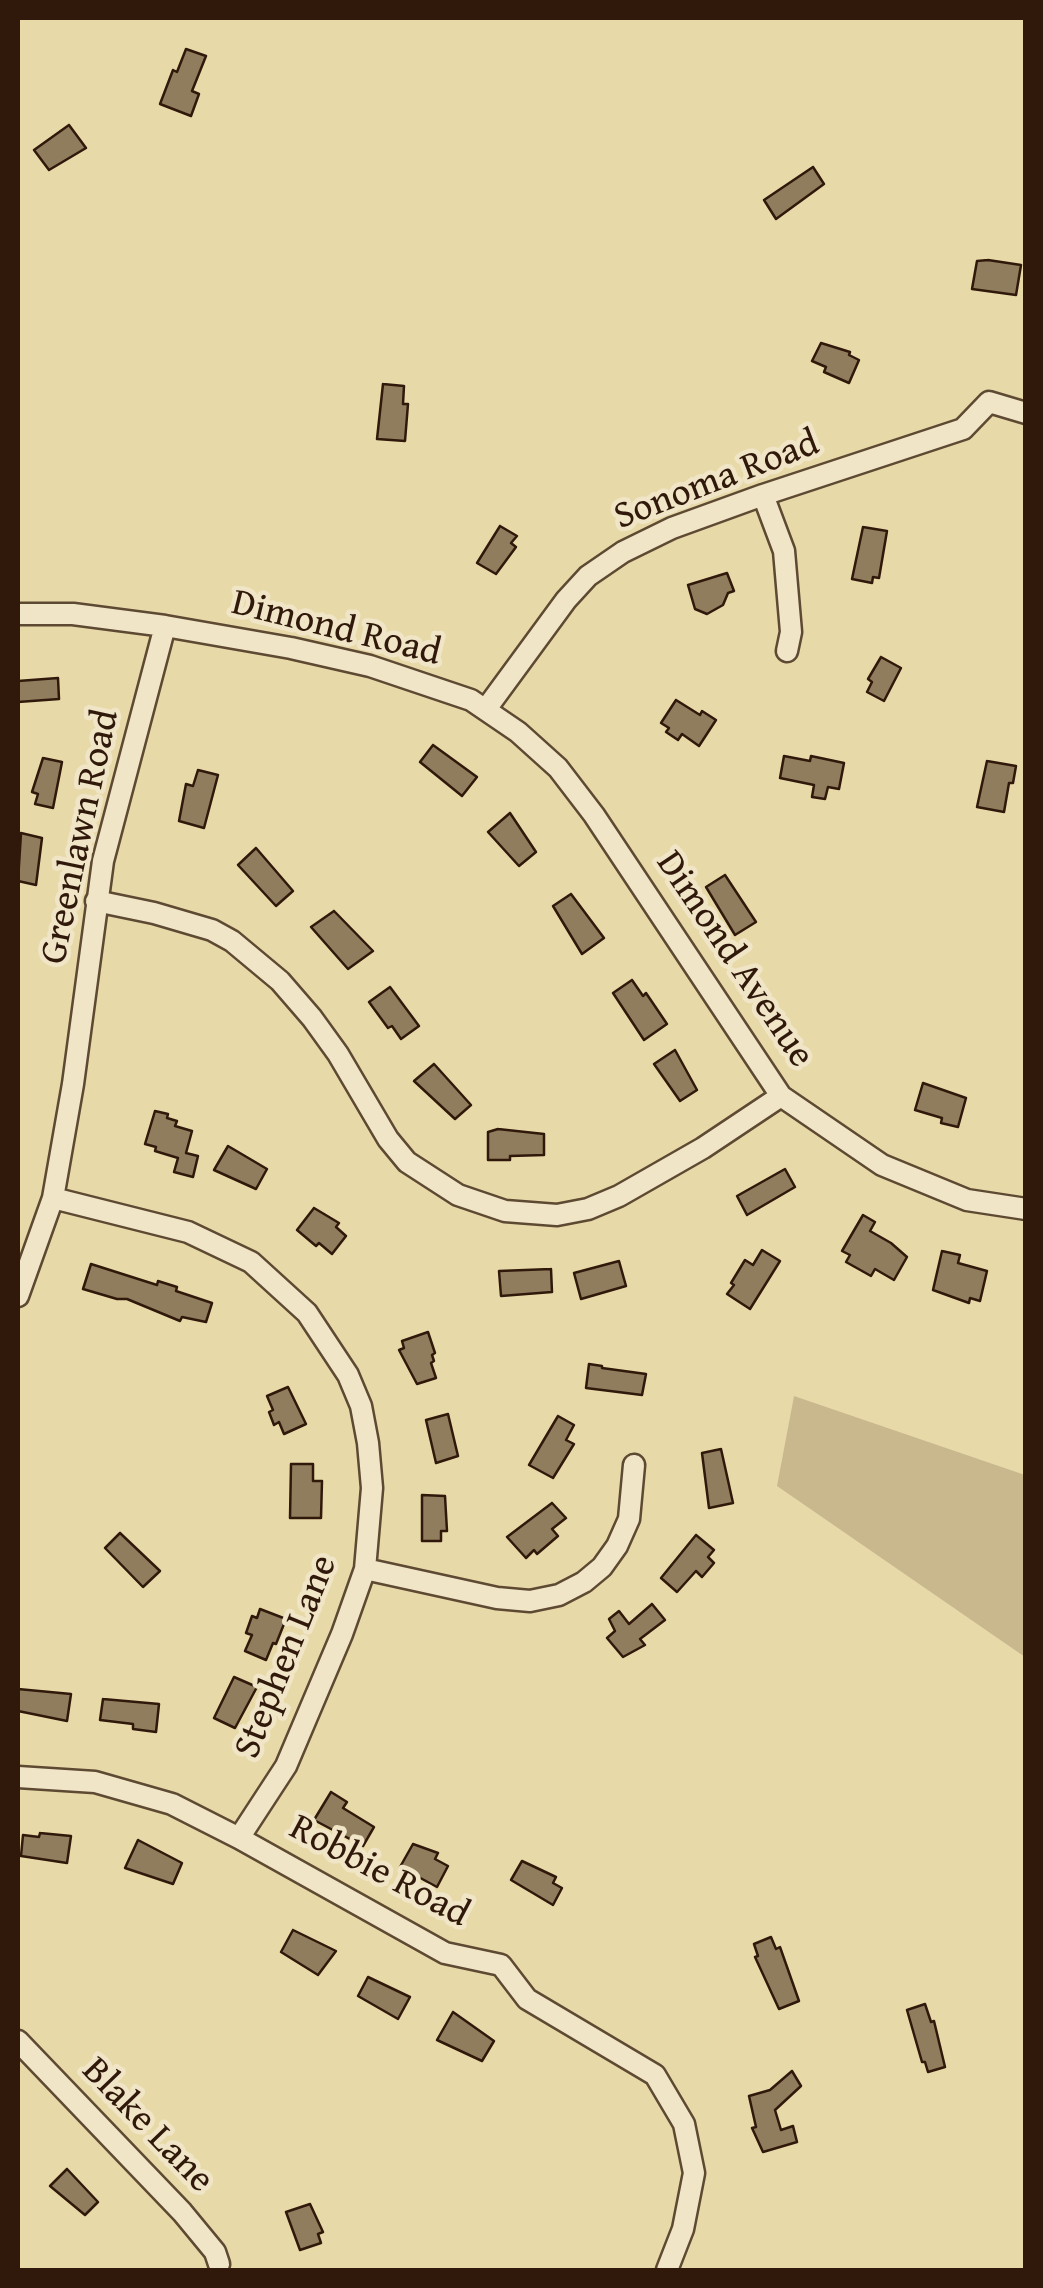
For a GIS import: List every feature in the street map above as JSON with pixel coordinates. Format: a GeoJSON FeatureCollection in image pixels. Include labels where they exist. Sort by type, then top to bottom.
{"type":"FeatureCollection","features":[{"type":"Feature","properties":{"kind":"street","name":"Sonoma Road"},"geometry":{"type":"LineString","coordinates":[[486,709],[566,600],[588,576],[623,552],[672,528],[763,495],[963,429],[990,402],[1026,412]]}},
{"type":"Feature","properties":{"kind":"street"},"geometry":{"type":"LineString","coordinates":[[763,495],[784,551],[790,598],[787,650]]}},
{"type":"Feature","properties":{"kind":"street"},"geometry":{"type":"LineString","coordinates":[[18,614],[74,614],[165,626]]}},
{"type":"Feature","properties":{"kind":"street","name":"Dimond Road"},"geometry":{"type":"LineString","coordinates":[[165,626],[370,666],[472,700],[486,709]]}},
{"type":"Feature","properties":{"kind":"street","name":"Greenlawn Road"},"geometry":{"type":"LineString","coordinates":[[18,1296],[53,1198],[73,1084],[103,861],[165,626]]}},
{"type":"Feature","properties":{"kind":"street","name":"Dimond Avenue"},"geometry":{"type":"LineString","coordinates":[[486,709],[558,768],[594,815],[781,1096],[882,1165],[967,1200],[1026,1209]]}},
{"type":"Feature","properties":{"kind":"street"},"geometry":{"type":"LineString","coordinates":[[96,902],[154,912],[212,930],[232,941],[280,981],[312,1018],[388,1139],[407,1162],[458,1195],[505,1211],[557,1215],[588,1209],[619,1196],[781,1096]]}},
{"type":"Feature","properties":{"kind":"street","name":"Stephen Lane"},"geometry":{"type":"LineString","coordinates":[[53,1198],[188,1232],[251,1262],[307,1313],[348,1375],[360,1406],[372,1488],[365,1569],[286,1766],[240,1838]]}},
{"type":"Feature","properties":{"kind":"street"},"geometry":{"type":"LineString","coordinates":[[365,1569],[496,1598],[530,1600],[560,1594],[602,1567],[617,1546],[629,1519],[634,1465]]}},
{"type":"Feature","properties":{"kind":"street","name":"Robbie Road"},"geometry":{"type":"LineString","coordinates":[[18,1778],[95,1782],[172,1804],[445,1953],[501,1965],[527,1999],[655,2075],[684,2124],[694,2173],[683,2229],[667,2270]]}},
{"type":"Feature","properties":{"kind":"street","name":"Blake Lane"},"geometry":{"type":"LineString","coordinates":[[18,2042],[182,2212],[215,2252],[219,2264]]}},
{"type":"Feature","properties":{"kind":"shaded area"},"geometry":{"type":"Polygon","coordinates":[[[794,1396],[1025,1475],[1025,1657],[777,1486],[794,1396]]]}},
{"type":"Feature","properties":{"kind":"building"},"geometry":{"type":"Polygon","coordinates":[[[186,49],[206,56],[192,91],[199,94],[191,116],[160,104],[186,49]]]}},
{"type":"Feature","properties":{"kind":"building"},"geometry":{"type":"Polygon","coordinates":[[[69,125],[86,148],[49,170],[34,150],[69,125]]]}},
{"type":"Feature","properties":{"kind":"building"},"geometry":{"type":"Polygon","coordinates":[[[813,167],[824,184],[776,219],[764,200],[813,167]]]}},
{"type":"Feature","properties":{"kind":"building"},"geometry":{"type":"Polygon","coordinates":[[[977,261],[1021,265],[1016,295],[972,289],[977,261]]]}},
{"type":"Feature","properties":{"kind":"building"},"geometry":{"type":"Polygon","coordinates":[[[821,343],[850,352],[859,360],[849,383],[824,372],[826,367],[812,361],[821,343]]]}},
{"type":"Feature","properties":{"kind":"building"},"geometry":{"type":"Polygon","coordinates":[[[383,384],[404,386],[403,404],[408,404],[405,441],[377,439],[383,384]]]}},
{"type":"Feature","properties":{"kind":"building"},"geometry":{"type":"Polygon","coordinates":[[[500,526],[517,536],[511,543],[516,547],[496,574],[477,563],[500,526]]]}},
{"type":"Feature","properties":{"kind":"building"},"geometry":{"type":"Polygon","coordinates":[[[863,527],[887,531],[879,578],[873,577],[872,583],[852,579],[863,527]]]}},
{"type":"Feature","properties":{"kind":"building"},"geometry":{"type":"Polygon","coordinates":[[[727,573],[734,591],[728,593],[723,605],[707,614],[695,609],[688,585],[727,573]]]}},
{"type":"Feature","properties":{"kind":"building"},"geometry":{"type":"Polygon","coordinates":[[[881,657],[901,668],[884,701],[867,692],[872,682],[868,679],[881,657]]]}},
{"type":"Feature","properties":{"kind":"building"},"geometry":{"type":"Polygon","coordinates":[[[58,678],[59,699],[18,702],[18,681],[58,678]]]}},
{"type":"Feature","properties":{"kind":"building"},"geometry":{"type":"Polygon","coordinates":[[[676,700],[716,720],[699,746],[682,734],[678,740],[661,723],[676,700]]]}},
{"type":"Feature","properties":{"kind":"building"},"geometry":{"type":"Polygon","coordinates":[[[433,745],[477,777],[462,796],[420,762],[433,745]]]}},
{"type":"Feature","properties":{"kind":"building"},"geometry":{"type":"Polygon","coordinates":[[[784,756],[810,761],[811,756],[844,763],[839,789],[828,787],[825,799],[812,797],[814,785],[780,778],[784,756]]]}},
{"type":"Feature","properties":{"kind":"building"},"geometry":{"type":"Polygon","coordinates":[[[43,758],[62,762],[53,808],[35,804],[38,794],[32,792],[43,758]]]}},
{"type":"Feature","properties":{"kind":"building"},"geometry":{"type":"Polygon","coordinates":[[[987,761],[1016,766],[1004,812],[977,807],[987,761]]]}},
{"type":"Feature","properties":{"kind":"building"},"geometry":{"type":"Polygon","coordinates":[[[198,770],[218,775],[204,828],[179,821],[186,784],[193,786],[198,770]]]}},
{"type":"Feature","properties":{"kind":"building"},"geometry":{"type":"Polygon","coordinates":[[[510,813],[536,852],[519,866],[488,832],[510,813]]]}},
{"type":"Feature","properties":{"kind":"building"},"geometry":{"type":"Polygon","coordinates":[[[21,833],[42,838],[36,885],[18,881],[21,833]]]}},
{"type":"Feature","properties":{"kind":"building"},"geometry":{"type":"Polygon","coordinates":[[[256,848],[293,891],[276,906],[238,865],[256,848]]]}},
{"type":"Feature","properties":{"kind":"building"},"geometry":{"type":"Polygon","coordinates":[[[725,875],[756,922],[735,935],[706,887],[725,875]]]}},
{"type":"Feature","properties":{"kind":"building"},"geometry":{"type":"Polygon","coordinates":[[[571,894],[604,938],[582,954],[553,906],[571,894]]]}},
{"type":"Feature","properties":{"kind":"building"},"geometry":{"type":"Polygon","coordinates":[[[334,911],[373,951],[348,969],[311,927],[334,911]]]}},
{"type":"Feature","properties":{"kind":"building"},"geometry":{"type":"Polygon","coordinates":[[[632,980],[667,1024],[644,1040],[613,993],[632,980]]]}},
{"type":"Feature","properties":{"kind":"building"},"geometry":{"type":"Polygon","coordinates":[[[390,987],[419,1026],[401,1039],[369,1002],[390,987]]]}},
{"type":"Feature","properties":{"kind":"building"},"geometry":{"type":"Polygon","coordinates":[[[675,1050],[697,1090],[680,1101],[654,1064],[675,1050]]]}},
{"type":"Feature","properties":{"kind":"building"},"geometry":{"type":"Polygon","coordinates":[[[434,1064],[471,1105],[455,1119],[414,1081],[434,1064]]]}},
{"type":"Feature","properties":{"kind":"building"},"geometry":{"type":"Polygon","coordinates":[[[923,1083],[966,1098],[958,1127],[915,1110],[923,1083]]]}},
{"type":"Feature","properties":{"kind":"building"},"geometry":{"type":"Polygon","coordinates":[[[155,1111],[168,1114],[167,1118],[177,1121],[175,1126],[192,1131],[186,1153],[198,1156],[193,1177],[174,1172],[178,1158],[145,1144],[155,1111]]]}},
{"type":"Feature","properties":{"kind":"building"},"geometry":{"type":"Polygon","coordinates":[[[498,1129],[544,1134],[544,1155],[488,1160],[488,1132],[498,1129]]]}},
{"type":"Feature","properties":{"kind":"building"},"geometry":{"type":"Polygon","coordinates":[[[228,1146],[267,1169],[256,1189],[214,1170],[228,1146]]]}},
{"type":"Feature","properties":{"kind":"building"},"geometry":{"type":"Polygon","coordinates":[[[785,1169],[795,1187],[747,1215],[737,1196],[785,1169]]]}},
{"type":"Feature","properties":{"kind":"building"},"geometry":{"type":"Polygon","coordinates":[[[314,1208],[339,1223],[336,1227],[346,1236],[332,1254],[297,1230],[314,1208]]]}},
{"type":"Feature","properties":{"kind":"building"},"geometry":{"type":"Polygon","coordinates":[[[863,1215],[875,1222],[870,1231],[907,1257],[894,1280],[875,1269],[871,1276],[846,1262],[850,1255],[842,1251],[863,1215]]]}},
{"type":"Feature","properties":{"kind":"building"},"geometry":{"type":"Polygon","coordinates":[[[762,1250],[780,1261],[750,1309],[727,1294],[745,1260],[753,1265],[762,1250]]]}},
{"type":"Feature","properties":{"kind":"building"},"geometry":{"type":"Polygon","coordinates":[[[942,1251],[960,1255],[958,1263],[987,1271],[980,1301],[970,1298],[969,1303],[933,1290],[942,1251]]]}},
{"type":"Feature","properties":{"kind":"building"},"geometry":{"type":"Polygon","coordinates":[[[619,1261],[626,1286],[581,1299],[574,1273],[619,1261]]]}},
{"type":"Feature","properties":{"kind":"building"},"geometry":{"type":"Polygon","coordinates":[[[91,1264],[157,1285],[158,1281],[177,1287],[176,1291],[212,1303],[206,1322],[182,1317],[180,1321],[127,1299],[83,1289],[91,1264]]]}},
{"type":"Feature","properties":{"kind":"building"},"geometry":{"type":"Polygon","coordinates":[[[551,1269],[552,1292],[501,1296],[499,1271],[551,1269]]]}},
{"type":"Feature","properties":{"kind":"building"},"geometry":{"type":"Polygon","coordinates":[[[428,1332],[435,1353],[431,1363],[436,1378],[417,1384],[399,1350],[404,1348],[402,1341],[428,1332]]]}},
{"type":"Feature","properties":{"kind":"building"},"geometry":{"type":"Polygon","coordinates":[[[589,1364],[646,1374],[642,1395],[586,1388],[589,1364]]]}},
{"type":"Feature","properties":{"kind":"building"},"geometry":{"type":"Polygon","coordinates":[[[288,1387],[306,1424],[284,1434],[279,1422],[274,1425],[267,1396],[288,1387]]]}},
{"type":"Feature","properties":{"kind":"building"},"geometry":{"type":"Polygon","coordinates":[[[448,1414],[458,1456],[436,1463],[426,1420],[448,1414]]]}},
{"type":"Feature","properties":{"kind":"building"},"geometry":{"type":"Polygon","coordinates":[[[558,1416],[574,1425],[566,1440],[574,1444],[553,1478],[529,1465],[558,1416]]]}},
{"type":"Feature","properties":{"kind":"building"},"geometry":{"type":"Polygon","coordinates":[[[721,1449],[733,1503],[709,1508],[702,1453],[721,1449]]]}},
{"type":"Feature","properties":{"kind":"building"},"geometry":{"type":"Polygon","coordinates":[[[291,1464],[313,1464],[313,1481],[322,1481],[321,1518],[290,1518],[291,1464]]]}},
{"type":"Feature","properties":{"kind":"building"},"geometry":{"type":"Polygon","coordinates":[[[422,1495],[445,1496],[447,1531],[441,1531],[441,1541],[422,1541],[422,1495]]]}},
{"type":"Feature","properties":{"kind":"building"},"geometry":{"type":"Polygon","coordinates":[[[552,1503],[566,1518],[552,1529],[558,1536],[526,1558],[507,1537],[552,1503]]]}},
{"type":"Feature","properties":{"kind":"building"},"geometry":{"type":"Polygon","coordinates":[[[120,1533],[160,1571],[143,1587],[105,1548],[120,1533]]]}},
{"type":"Feature","properties":{"kind":"building"},"geometry":{"type":"Polygon","coordinates":[[[696,1535],[714,1550],[708,1557],[714,1563],[702,1577],[696,1571],[677,1592],[661,1578],[696,1535]]]}},
{"type":"Feature","properties":{"kind":"building"},"geometry":{"type":"Polygon","coordinates":[[[652,1604],[665,1620],[640,1639],[645,1645],[623,1657],[607,1638],[615,1631],[609,1619],[619,1611],[629,1624],[652,1604]]]}},
{"type":"Feature","properties":{"kind":"building"},"geometry":{"type":"Polygon","coordinates":[[[260,1609],[286,1619],[266,1660],[245,1651],[252,1635],[246,1633],[252,1616],[257,1618],[260,1609]]]}},
{"type":"Feature","properties":{"kind":"building"},"geometry":{"type":"Polygon","coordinates":[[[234,1677],[257,1687],[235,1728],[214,1718],[234,1677]]]}},
{"type":"Feature","properties":{"kind":"building"},"geometry":{"type":"Polygon","coordinates":[[[18,1689],[71,1694],[67,1721],[18,1711],[18,1689]]]}},
{"type":"Feature","properties":{"kind":"building"},"geometry":{"type":"Polygon","coordinates":[[[103,1699],[159,1704],[156,1732],[133,1729],[133,1724],[100,1720],[103,1699]]]}},
{"type":"Feature","properties":{"kind":"building"},"geometry":{"type":"Polygon","coordinates":[[[331,1792],[347,1802],[343,1808],[374,1827],[363,1846],[314,1820],[331,1792]]]}},
{"type":"Feature","properties":{"kind":"building"},"geometry":{"type":"Polygon","coordinates":[[[40,1833],[71,1836],[67,1863],[21,1856],[23,1835],[39,1837],[40,1833]]]}},
{"type":"Feature","properties":{"kind":"building"},"geometry":{"type":"Polygon","coordinates":[[[138,1840],[182,1863],[173,1884],[125,1868],[138,1840]]]}},
{"type":"Feature","properties":{"kind":"building"},"geometry":{"type":"Polygon","coordinates":[[[413,1844],[438,1853],[435,1859],[448,1866],[437,1887],[400,1867],[413,1844]]]}},
{"type":"Feature","properties":{"kind":"building"},"geometry":{"type":"Polygon","coordinates":[[[522,1861],[556,1877],[553,1883],[562,1888],[553,1905],[511,1880],[522,1861]]]}},
{"type":"Feature","properties":{"kind":"building"},"geometry":{"type":"Polygon","coordinates":[[[293,1930],[336,1951],[318,1975],[281,1952],[293,1930]]]}},
{"type":"Feature","properties":{"kind":"building"},"geometry":{"type":"Polygon","coordinates":[[[771,1937],[776,1949],[780,1947],[799,2001],[779,2009],[755,1957],[758,1956],[754,1944],[771,1937]]]}},
{"type":"Feature","properties":{"kind":"building"},"geometry":{"type":"Polygon","coordinates":[[[368,1977],[410,1997],[398,2019],[358,1996],[368,1977]]]}},
{"type":"Feature","properties":{"kind":"building"},"geometry":{"type":"Polygon","coordinates":[[[925,2004],[931,2022],[934,2021],[945,2067],[928,2072],[907,2010],[925,2004]]]}},
{"type":"Feature","properties":{"kind":"building"},"geometry":{"type":"Polygon","coordinates":[[[453,2012],[494,2041],[482,2061],[437,2040],[453,2012]]]}},
{"type":"Feature","properties":{"kind":"building"},"geometry":{"type":"Polygon","coordinates":[[[792,2071],[801,2086],[775,2110],[781,2130],[793,2126],[797,2142],[763,2152],[752,2128],[756,2127],[749,2096],[770,2090],[792,2071]]]}},
{"type":"Feature","properties":{"kind":"building"},"geometry":{"type":"Polygon","coordinates":[[[67,2169],[98,2202],[85,2215],[50,2186],[67,2169]]]}},
{"type":"Feature","properties":{"kind":"building"},"geometry":{"type":"Polygon","coordinates":[[[310,2204],[323,2232],[318,2234],[321,2243],[300,2250],[286,2212],[310,2204]]]}}]}
